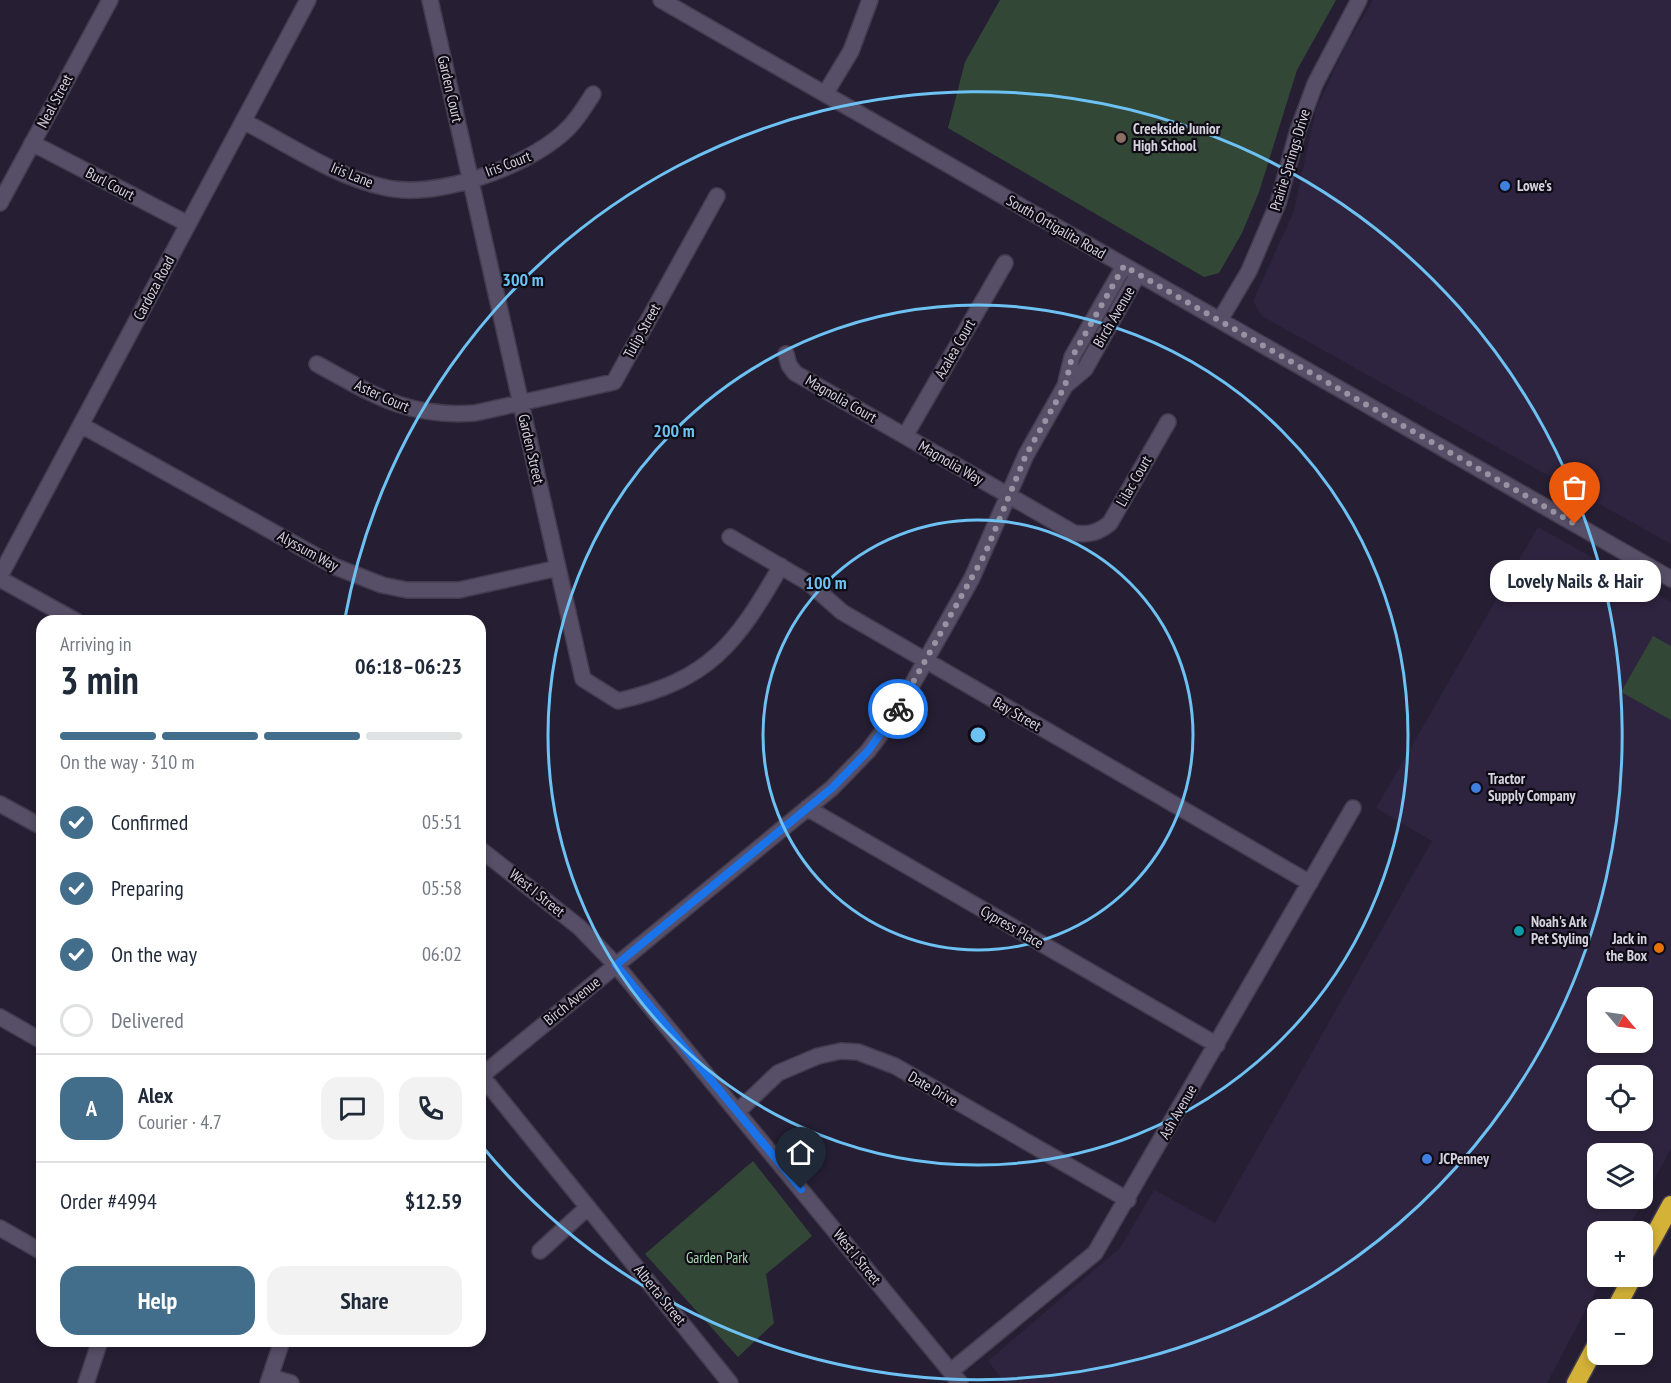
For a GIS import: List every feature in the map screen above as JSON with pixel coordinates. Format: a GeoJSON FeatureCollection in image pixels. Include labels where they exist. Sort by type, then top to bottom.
{"type":"FeatureCollection","features":[{"type":"Feature","properties":{"kind":"highway"},"geometry":{"type":"LineString","coordinates":[[1653,1238],[1671,1205]]}},
{"type":"Feature","properties":{"kind":"highway"},"geometry":{"type":"LineString","coordinates":[[1576,1383],[1587,1362]]}},
{"type":"Feature","properties":{"kind":"street","name":"Neal Street"},"geometry":{"type":"LineString","coordinates":[[0,203],[110,0]]}},
{"type":"Feature","properties":{"kind":"street","name":"Cardoza Road"},"geometry":{"type":"LineString","coordinates":[[0,577],[308,0]]}},
{"type":"Feature","properties":{"kind":"street","name":"Garden Court"},"geometry":{"type":"LineString","coordinates":[[430,0],[469,178]]}},
{"type":"Feature","properties":{"kind":"street","name":"South Ortigalita Road"},"geometry":{"type":"LineString","coordinates":[[661,0],[1671,579]]}},
{"type":"Feature","properties":{"kind":"street"},"geometry":{"type":"LineString","coordinates":[[825,94],[850,51],[870,0]]}},
{"type":"Feature","properties":{"kind":"street","name":"Prairie Springs Drive"},"geometry":{"type":"LineString","coordinates":[[1220,320],[1249,271],[1278,203],[1298,130],[1315,84],[1359,0]]}},
{"type":"Feature","properties":{"kind":"street","name":"Iris Court"},"geometry":{"type":"LineString","coordinates":[[469,178],[519,162],[538,152],[572,124],[592,94]]}},
{"type":"Feature","properties":{"kind":"street","name":"Iris Lane"},"geometry":{"type":"LineString","coordinates":[[243,121],[352,178],[384,188],[415,190],[444,186],[469,178]]}},
{"type":"Feature","properties":{"kind":"street","name":"Burl Court"},"geometry":{"type":"LineString","coordinates":[[32,143],[188,224]]}},
{"type":"Feature","properties":{"kind":"street","name":"Garden Street"},"geometry":{"type":"LineString","coordinates":[[469,178],[583,679],[618,701],[669,686],[714,660],[752,616],[781,566]]}},
{"type":"Feature","properties":{"kind":"street","name":"Tulip Street"},"geometry":{"type":"LineString","coordinates":[[521,403],[614,382],[717,196]]}},
{"type":"Feature","properties":{"kind":"street","name":"Azalea Court"},"geometry":{"type":"LineString","coordinates":[[905,436],[1005,263]]}},
{"type":"Feature","properties":{"kind":"street","name":"Birch Avenue"},"geometry":{"type":"LineString","coordinates":[[486,1072],[832,788],[868,751],[895,715],[985,554],[1026,455],[1065,386],[1072,357],[1124,266]]}},
{"type":"Feature","properties":{"kind":"street","name":"Birch Avenue"},"geometry":{"type":"LineString","coordinates":[[1065,386],[1085,369],[1138,274]]}},
{"type":"Feature","properties":{"kind":"street","name":"Magnolia Court"},"geometry":{"type":"LineString","coordinates":[[786,354],[789,365],[795,373],[905,436]]}},
{"type":"Feature","properties":{"kind":"street","name":"Aster Court"},"geometry":{"type":"LineString","coordinates":[[317,364],[383,400],[429,414],[475,413],[521,403]]}},
{"type":"Feature","properties":{"kind":"street","name":"Lilac Court"},"geometry":{"type":"LineString","coordinates":[[1094,533],[1110,523],[1168,422]]}},
{"type":"Feature","properties":{"kind":"street","name":"Alyssum Way"},"geometry":{"type":"LineString","coordinates":[[81,425],[336,567],[382,585],[416,591],[459,590],[558,568]]}},
{"type":"Feature","properties":{"kind":"street","name":"Magnolia Way"},"geometry":{"type":"LineString","coordinates":[[905,436],[1074,533],[1094,533]]}},
{"type":"Feature","properties":{"kind":"street","name":"Bay Street"},"geometry":{"type":"LineString","coordinates":[[730,537],[809,584],[842,612],[1310,883]]}},
{"type":"Feature","properties":{"kind":"street"},"geometry":{"type":"LineString","coordinates":[[0,577],[66,615]]}},
{"type":"Feature","properties":{"kind":"street"},"geometry":{"type":"LineString","coordinates":[[0,804],[36,825]]}},
{"type":"Feature","properties":{"kind":"street","name":"Cypress Place"},"geometry":{"type":"LineString","coordinates":[[807,808],[1217,1045]]}},
{"type":"Feature","properties":{"kind":"street","name":"Ash Avenue"},"geometry":{"type":"LineString","coordinates":[[956,1377],[1095,1253],[1128,1200],[1353,808]]}},
{"type":"Feature","properties":{"kind":"street","name":"West I Street"},"geometry":{"type":"LineString","coordinates":[[486,854],[579,927],[616,965],[956,1377]]}},
{"type":"Feature","properties":{"kind":"street"},"geometry":{"type":"LineString","coordinates":[[0,1017],[36,1038]]}},
{"type":"Feature","properties":{"kind":"street","name":"Date Drive"},"geometry":{"type":"LineString","coordinates":[[737,1112],[778,1073],[818,1056],[841,1051],[858,1052],[895,1066],[1128,1200]]}},
{"type":"Feature","properties":{"kind":"street","name":"Alberta Street"},"geometry":{"type":"LineString","coordinates":[[486,1082],[730,1383]]}},
{"type":"Feature","properties":{"kind":"street"},"geometry":{"type":"LineString","coordinates":[[540,1251],[588,1207]]}},
{"type":"Feature","properties":{"kind":"street"},"geometry":{"type":"LineString","coordinates":[[0,1228],[36,1249]]}},
{"type":"Feature","properties":{"kind":"street"},"geometry":{"type":"LineString","coordinates":[[86,1383],[98,1347]]}},
{"type":"Feature","properties":{"kind":"street"},"geometry":{"type":"LineString","coordinates":[[280,1347],[269,1380],[291,1383]]}},
{"type":"Feature","properties":{"kind":"shaded area"},"geometry":{"type":"Polygon","coordinates":[[[1373,0],[1671,0],[1671,544],[1262,316],[1253,301],[1294,211],[1316,109],[1345,47],[1373,0]]]}},
{"type":"Feature","properties":{"kind":"shaded area"},"geometry":{"type":"Polygon","coordinates":[[[1538,527],[1671,602],[1671,1148],[1653,1182],[1653,1143],[1587,1143],[1587,1209],[1639,1209],[1632,1221],[1587,1221],[1587,1287],[1598,1287],[1591,1299],[1587,1299],[1587,1307],[1547,1383],[1005,1383],[988,1361],[1120,1248],[1154,1190],[1215,1223],[1432,841],[1376,808],[1538,527]]]}},
{"type":"Feature","properties":{"kind":"green space","name":"Creekside Junior High School"},"geometry":{"type":"Polygon","coordinates":[[[1000,0],[1336,0],[1297,70],[1259,192],[1242,233],[1219,273],[1204,277],[948,128],[965,62],[1000,0]]]}},
{"type":"Feature","properties":{"kind":"green space"},"geometry":{"type":"Polygon","coordinates":[[[1653,636],[1671,646],[1671,720],[1621,692],[1653,636]]]}},
{"type":"Feature","properties":{"kind":"green space","name":"Garden Park"},"geometry":{"type":"Polygon","coordinates":[[[753,1161],[812,1236],[766,1274],[774,1323],[738,1357],[645,1254],[753,1161]]]}},
{"type":"Feature","properties":{"kind":"way so far"},"geometry":{"type":"LineString","coordinates":[[898,709],[985,554],[1026,455],[1065,386],[1072,357],[1124,266],[1575,524]]}},
{"type":"Feature","properties":{"kind":"place","name":"Creekside Junior High School"},"geometry":{"type":"Point","coordinates":[1121,138]}},
{"type":"Feature","properties":{"kind":"place","name":"Lowe's"},"geometry":{"type":"Point","coordinates":[1505,186]}},
{"type":"Feature","properties":{"kind":"place","name":"Lovely Nails & Hair"},"geometry":{"type":"Point","coordinates":[1575,524]}},
{"type":"Feature","properties":{"kind":"place","name":"Tractor Supply Company"},"geometry":{"type":"Point","coordinates":[1476,788]}},
{"type":"Feature","properties":{"kind":"place","name":"Noah's Ark Pet Styling"},"geometry":{"type":"Point","coordinates":[1519,931]}},
{"type":"Feature","properties":{"kind":"place","name":"Jack in the Box"},"geometry":{"type":"Point","coordinates":[1659,948]}},
{"type":"Feature","properties":{"kind":"place","name":"JCPenney"},"geometry":{"type":"Point","coordinates":[1427,1159]}},
{"type":"Feature","properties":{"kind":"route"},"geometry":{"type":"LineString","coordinates":[[801,1189],[616,965],[832,788],[868,751],[898,709]]}}]}
